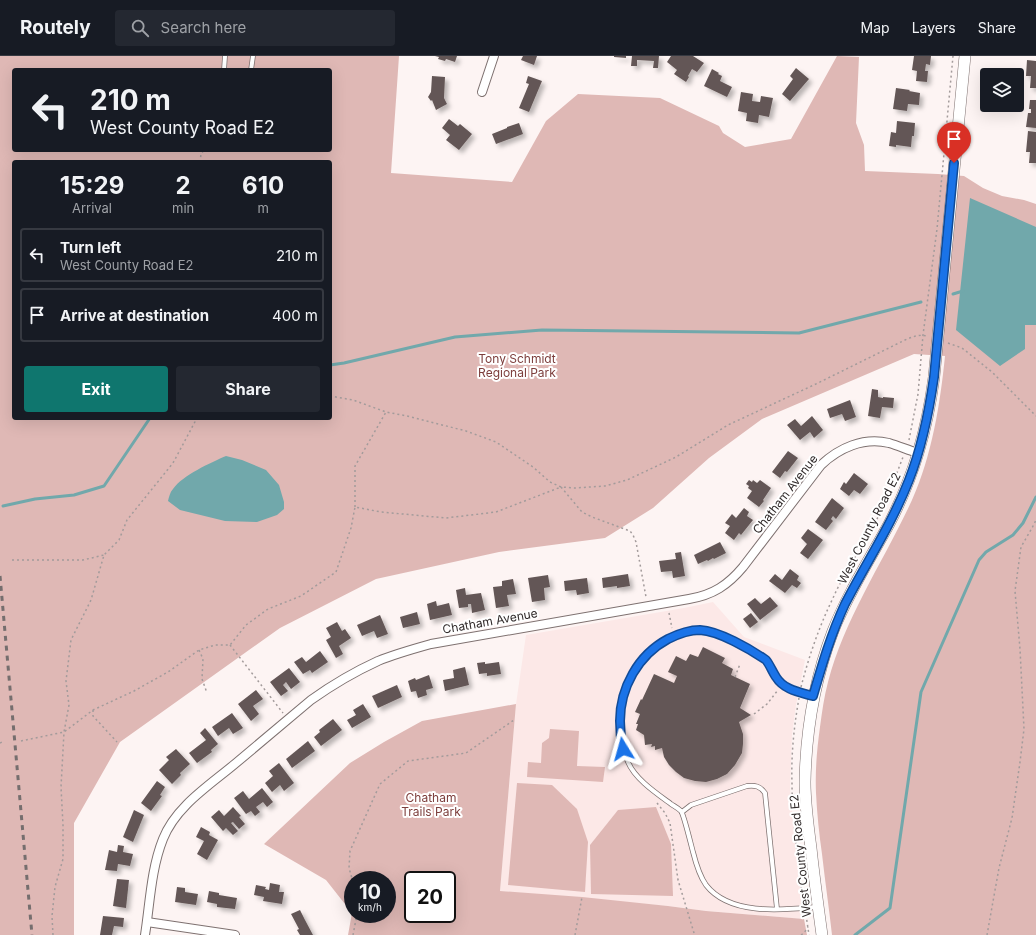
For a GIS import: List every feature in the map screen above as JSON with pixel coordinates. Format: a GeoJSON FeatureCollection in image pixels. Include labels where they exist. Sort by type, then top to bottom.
{"type":"FeatureCollection","features":[{"type":"Feature","properties":{"kind":"street"},"geometry":{"type":"LineString","coordinates":[[482,92],[494,56]]}},
{"type":"Feature","properties":{"kind":"street","name":"West County Road E2"},"geometry":{"type":"LineString","coordinates":[[822,935],[809,835],[805,783],[809,720],[813,696],[834,630],[854,586],[889,524],[899,503],[909,480],[924,433],[934,377],[965,56]]}},
{"type":"Feature","properties":{"kind":"street","name":"Chatham Avenue"},"geometry":{"type":"LineString","coordinates":[[145,935],[156,861],[164,838],[172,823],[190,801],[311,700],[350,675],[404,651],[430,644],[698,598],[711,593],[723,587],[733,578],[748,561],[821,465],[839,450],[863,442],[876,442],[888,443],[918,453]]}},
{"type":"Feature","properties":{"kind":"street"},"geometry":{"type":"LineString","coordinates":[[147,922],[235,935]]}},
{"type":"Feature","properties":{"kind":"lane"},"geometry":{"type":"LineString","coordinates":[[224,68],[225,56]]}},
{"type":"Feature","properties":{"kind":"lane"},"geometry":{"type":"LineString","coordinates":[[251,68],[253,56]]}},
{"type":"Feature","properties":{"kind":"lane"},"geometry":{"type":"LineString","coordinates":[[813,696],[791,690],[782,685],[766,660],[719,634],[700,630],[687,631],[663,642],[649,652],[636,667],[627,685],[622,702],[620,720],[623,749],[628,763],[635,774],[682,812],[698,872],[706,886],[728,902],[742,906],[777,910],[818,907]]}},
{"type":"Feature","properties":{"kind":"lane"},"geometry":{"type":"LineString","coordinates":[[682,812],[691,805],[745,787],[753,785],[762,788],[766,793],[777,910]]}},
{"type":"Feature","properties":{"kind":"path"},"geometry":{"type":"LineString","coordinates":[[910,437],[918,394],[923,335],[937,229],[953,56]]}},
{"type":"Feature","properties":{"kind":"path"},"geometry":{"type":"LineString","coordinates":[[332,396],[353,400],[386,412],[466,431],[496,442],[533,467],[550,482],[562,487],[575,488],[605,486],[627,480],[676,457],[728,425],[818,384],[905,340],[923,335]]}},
{"type":"Feature","properties":{"kind":"path"},"geometry":{"type":"LineString","coordinates":[[947,343],[962,348],[992,372],[1036,416]]}},
{"type":"Feature","properties":{"kind":"path"},"geometry":{"type":"LineString","coordinates":[[230,645],[246,625],[268,609],[301,596],[336,572],[351,528],[355,507],[355,466],[386,412]]}},
{"type":"Feature","properties":{"kind":"path"},"geometry":{"type":"LineString","coordinates":[[53,935],[52,916],[55,887],[63,859],[61,787],[64,732],[69,705],[66,681],[71,640],[91,600],[104,555],[119,540],[127,520],[173,463],[196,420]]}},
{"type":"Feature","properties":{"kind":"path"},"geometry":{"type":"LineString","coordinates":[[802,682],[820,627],[833,597],[877,519],[903,458]]}},
{"type":"Feature","properties":{"kind":"path"},"geometry":{"type":"LineString","coordinates":[[355,507],[381,512],[446,518],[496,512],[562,487]]}},
{"type":"Feature","properties":{"kind":"path"},"geometry":{"type":"LineString","coordinates":[[562,487],[582,512],[634,535],[648,606]]}},
{"type":"Feature","properties":{"kind":"path"},"geometry":{"type":"LineString","coordinates":[[987,935],[999,868],[1012,818],[1024,728],[1015,591],[1021,547],[1036,520]]}},
{"type":"Feature","properties":{"kind":"path"},"geometry":{"type":"LineString","coordinates":[[12,560],[84,560],[104,555]]}},
{"type":"Feature","properties":{"kind":"path"},"geometry":{"type":"LineString","coordinates":[[669,613],[672,628]]}},
{"type":"Feature","properties":{"kind":"path"},"geometry":{"type":"LineString","coordinates":[[21,742],[64,732],[93,710],[134,691],[168,672],[199,650],[215,645],[230,645]]}},
{"type":"Feature","properties":{"kind":"path"},"geometry":{"type":"LineString","coordinates":[[230,645],[288,720]]}},
{"type":"Feature","properties":{"kind":"path"},"geometry":{"type":"LineString","coordinates":[[199,650],[203,660],[202,680],[207,693]]}},
{"type":"Feature","properties":{"kind":"path"},"geometry":{"type":"LineString","coordinates":[[735,677],[740,664]]}},
{"type":"Feature","properties":{"kind":"path"},"geometry":{"type":"LineString","coordinates":[[754,714],[767,704],[778,690]]}},
{"type":"Feature","properties":{"kind":"path"},"geometry":{"type":"LineString","coordinates":[[93,710],[93,716],[117,742]]}},
{"type":"Feature","properties":{"kind":"path"},"geometry":{"type":"LineString","coordinates":[[350,871],[350,851],[380,784],[408,761],[466,753],[514,720]]}},
{"type":"Feature","properties":{"kind":"path"},"geometry":{"type":"LineString","coordinates":[[656,800],[657,804],[665,813],[670,823],[678,880],[694,935]]}},
{"type":"Feature","properties":{"kind":"path"},"geometry":{"type":"LineString","coordinates":[[575,935],[582,897]]}},
{"type":"Feature","properties":{"kind":"path"},"geometry":{"type":"LineString","coordinates":[[806,918],[809,935]]}},
{"type":"Feature","properties":{"kind":"path"},"geometry":{"type":"LineString","coordinates":[[353,935],[355,923]]}},
{"type":"Feature","properties":{"kind":"path"},"geometry":{"type":"LineString","coordinates":[[801,935],[808,926]]}},
{"type":"Feature","properties":{"kind":"shaded area"},"geometry":{"type":"Polygon","coordinates":[[[713,602],[744,637],[805,660],[792,735],[790,790],[804,919],[500,891],[516,704],[526,635],[713,602]]]}},
{"type":"Feature","properties":{"kind":"green space","name":"Tony Schmidt Regional Park"},"geometry":{"type":"Polygon","coordinates":[[[0,56],[399,56],[391,173],[512,182],[546,121],[578,94],[660,98],[719,126],[723,133],[745,147],[791,139],[837,56],[859,57],[856,123],[864,145],[865,171],[964,176],[983,188],[1002,196],[1036,204],[1036,935],[832,935],[819,831],[816,793],[816,760],[824,699],[835,658],[844,635],[912,500],[930,448],[941,393],[945,356],[914,354],[762,419],[709,458],[653,508],[605,538],[499,552],[376,579],[280,628],[120,742],[74,823],[74,935],[0,935],[0,56]]]}},
{"type":"Feature","properties":{"kind":"green space","name":"Chatham Trails Park"},"geometry":{"type":"Polygon","coordinates":[[[516,704],[500,891],[582,897],[706,911],[804,919],[807,935],[348,935],[350,923],[396,923],[396,871],[344,871],[344,903],[326,880],[264,844],[350,763],[422,721],[516,704]]]}},
{"type":"Feature","properties":{"kind":"green space"},"geometry":{"type":"Polygon","coordinates":[[[550,729],[579,731],[577,766],[605,767],[603,782],[527,777],[528,762],[541,763],[542,743],[549,738],[550,729]]]}},
{"type":"Feature","properties":{"kind":"green space"},"geometry":{"type":"Polygon","coordinates":[[[517,783],[552,785],[577,809],[588,842],[585,892],[508,885],[517,783]]]}},
{"type":"Feature","properties":{"kind":"green space"},"geometry":{"type":"Polygon","coordinates":[[[656,807],[671,844],[673,896],[591,894],[590,845],[618,810],[656,807]]]}},
{"type":"Feature","properties":{"kind":"water"},"geometry":{"type":"Polygon","coordinates":[[[970,198],[1036,227],[1036,325],[1025,325],[1025,349],[1000,366],[956,330],[970,198]]]}},
{"type":"Feature","properties":{"kind":"water"},"geometry":{"type":"Polygon","coordinates":[[[226,456],[242,460],[266,470],[279,485],[284,502],[284,509],[277,515],[257,522],[225,521],[180,510],[168,501],[172,490],[183,479],[197,470],[226,456]]]}},
{"type":"Feature","properties":{"kind":"building"},"geometry":{"type":"Polygon","coordinates":[[[435,56],[457,56],[455,62],[446,59],[445,61],[438,59],[439,57],[435,56]]]}},
{"type":"Feature","properties":{"kind":"building"},"geometry":{"type":"Polygon","coordinates":[[[523,56],[537,56],[534,65],[521,60],[523,56]]]}},
{"type":"Feature","properties":{"kind":"building"},"geometry":{"type":"Polygon","coordinates":[[[626,56],[626,58],[614,57],[626,56]]]}},
{"type":"Feature","properties":{"kind":"building"},"geometry":{"type":"Polygon","coordinates":[[[632,56],[659,56],[658,68],[653,68],[654,61],[637,60],[637,66],[631,66],[632,56]]]}},
{"type":"Feature","properties":{"kind":"building"},"geometry":{"type":"Polygon","coordinates":[[[671,56],[693,56],[704,63],[697,72],[692,69],[686,82],[674,74],[677,70],[667,62],[671,56]]]}},
{"type":"Feature","properties":{"kind":"building"},"geometry":{"type":"Polygon","coordinates":[[[914,56],[931,56],[930,65],[926,64],[925,71],[928,71],[927,82],[916,81],[917,71],[912,70],[914,56]]]}},
{"type":"Feature","properties":{"kind":"building"},"geometry":{"type":"Polygon","coordinates":[[[1027,60],[1036,61],[1036,88],[1030,88],[1031,76],[1026,76],[1027,60]]]}},
{"type":"Feature","properties":{"kind":"building"},"geometry":{"type":"Polygon","coordinates":[[[796,68],[809,79],[790,101],[782,94],[793,79],[790,76],[796,68]]]}},
{"type":"Feature","properties":{"kind":"building"},"geometry":{"type":"Polygon","coordinates":[[[712,69],[722,76],[720,81],[732,87],[727,97],[704,86],[712,69]]]}},
{"type":"Feature","properties":{"kind":"building"},"geometry":{"type":"Polygon","coordinates":[[[432,76],[445,77],[444,98],[447,104],[436,110],[432,100],[431,101],[428,97],[431,92],[432,76]]]}},
{"type":"Feature","properties":{"kind":"building"},"geometry":{"type":"Polygon","coordinates":[[[528,76],[542,81],[529,112],[519,108],[529,84],[526,83],[528,76]]]}},
{"type":"Feature","properties":{"kind":"building"},"geometry":{"type":"Polygon","coordinates":[[[896,88],[920,93],[919,105],[908,104],[907,111],[893,109],[896,88]]]}},
{"type":"Feature","properties":{"kind":"building"},"geometry":{"type":"Polygon","coordinates":[[[741,92],[753,94],[752,101],[760,102],[761,96],[773,98],[769,117],[759,115],[758,123],[746,121],[747,113],[738,111],[741,92]]]}},
{"type":"Feature","properties":{"kind":"building"},"geometry":{"type":"Polygon","coordinates":[[[1030,100],[1036,100],[1036,128],[1026,127],[1028,113],[1031,113],[1031,109],[1029,109],[1030,100]]]}},
{"type":"Feature","properties":{"kind":"building"},"geometry":{"type":"Polygon","coordinates":[[[449,119],[458,126],[460,124],[472,134],[459,150],[446,140],[450,135],[442,128],[449,119]]]}},
{"type":"Feature","properties":{"kind":"building"},"geometry":{"type":"Polygon","coordinates":[[[897,121],[915,123],[911,147],[896,145],[896,147],[889,146],[891,132],[896,133],[897,121]]]}},
{"type":"Feature","properties":{"kind":"building"},"geometry":{"type":"Polygon","coordinates":[[[519,123],[523,134],[496,144],[492,134],[519,123]]]}},
{"type":"Feature","properties":{"kind":"building"},"geometry":{"type":"Polygon","coordinates":[[[1028,131],[1036,132],[1036,163],[1029,163],[1030,152],[1026,152],[1028,131]]]}},
{"type":"Feature","properties":{"kind":"building"},"geometry":{"type":"Polygon","coordinates":[[[872,389],[878,390],[878,397],[894,398],[893,408],[882,407],[880,418],[868,416],[872,389]]]}},
{"type":"Feature","properties":{"kind":"building"},"geometry":{"type":"Polygon","coordinates":[[[850,400],[856,417],[845,421],[842,414],[830,418],[827,409],[850,400]]]}},
{"type":"Feature","properties":{"kind":"building"},"geometry":{"type":"Polygon","coordinates":[[[812,416],[823,430],[814,438],[810,432],[800,440],[787,425],[795,419],[801,426],[812,416]]]}},
{"type":"Feature","properties":{"kind":"building"},"geometry":{"type":"Polygon","coordinates":[[[788,451],[798,458],[780,478],[772,472],[788,451]]]}},
{"type":"Feature","properties":{"kind":"building"},"geometry":{"type":"Polygon","coordinates":[[[854,473],[868,484],[860,494],[854,490],[849,496],[840,489],[844,482],[846,484],[854,473]]]}},
{"type":"Feature","properties":{"kind":"building"},"geometry":{"type":"Polygon","coordinates":[[[749,480],[752,482],[753,480],[757,483],[760,480],[771,488],[759,507],[747,498],[752,491],[746,484],[749,480]]]}},
{"type":"Feature","properties":{"kind":"building"},"geometry":{"type":"Polygon","coordinates":[[[832,498],[844,508],[836,519],[833,516],[831,519],[833,521],[826,530],[815,522],[832,498]]]}},
{"type":"Feature","properties":{"kind":"building"},"geometry":{"type":"Polygon","coordinates":[[[744,508],[749,512],[747,516],[753,520],[741,535],[739,533],[734,540],[725,533],[730,526],[725,523],[732,514],[736,518],[744,508]]]}},
{"type":"Feature","properties":{"kind":"building"},"geometry":{"type":"Polygon","coordinates":[[[808,529],[823,540],[808,559],[800,553],[807,544],[801,538],[808,529]]]}},
{"type":"Feature","properties":{"kind":"building"},"geometry":{"type":"Polygon","coordinates":[[[720,542],[726,553],[698,564],[694,555],[720,542]]]}},
{"type":"Feature","properties":{"kind":"building"},"geometry":{"type":"Polygon","coordinates":[[[681,552],[685,576],[673,578],[672,571],[661,572],[659,561],[676,559],[675,553],[681,552]]]}},
{"type":"Feature","properties":{"kind":"building"},"geometry":{"type":"Polygon","coordinates":[[[790,569],[799,576],[797,580],[801,583],[797,588],[792,585],[785,593],[769,581],[775,574],[782,580],[790,569]]]}},
{"type":"Feature","properties":{"kind":"building"},"geometry":{"type":"Polygon","coordinates":[[[628,574],[630,586],[603,588],[602,578],[628,574]]]}},
{"type":"Feature","properties":{"kind":"building"},"geometry":{"type":"Polygon","coordinates":[[[548,575],[550,587],[544,588],[545,600],[532,602],[528,578],[548,575]]]}},
{"type":"Feature","properties":{"kind":"building"},"geometry":{"type":"Polygon","coordinates":[[[587,578],[589,593],[577,595],[576,590],[565,591],[564,581],[587,578]]]}},
{"type":"Feature","properties":{"kind":"building"},"geometry":{"type":"Polygon","coordinates":[[[513,579],[516,594],[507,595],[509,606],[496,608],[493,587],[502,586],[502,581],[513,579]]]}},
{"type":"Feature","properties":{"kind":"building"},"geometry":{"type":"Polygon","coordinates":[[[465,588],[466,595],[481,593],[485,610],[472,613],[471,604],[468,604],[468,607],[459,608],[456,590],[465,588]]]}},
{"type":"Feature","properties":{"kind":"building"},"geometry":{"type":"Polygon","coordinates":[[[770,597],[778,606],[760,620],[747,604],[755,598],[761,604],[770,597]]]}},
{"type":"Feature","properties":{"kind":"building"},"geometry":{"type":"Polygon","coordinates":[[[436,601],[437,606],[449,603],[452,615],[430,620],[427,604],[436,601]]]}},
{"type":"Feature","properties":{"kind":"building"},"geometry":{"type":"Polygon","coordinates":[[[417,612],[420,624],[403,628],[400,617],[417,612]]]}},
{"type":"Feature","properties":{"kind":"building"},"geometry":{"type":"Polygon","coordinates":[[[751,613],[758,622],[750,628],[743,619],[751,613]]]}},
{"type":"Feature","properties":{"kind":"building"},"geometry":{"type":"Polygon","coordinates":[[[380,615],[388,634],[377,638],[374,631],[362,636],[357,625],[380,615]]]}},
{"type":"Feature","properties":{"kind":"building"},"geometry":{"type":"Polygon","coordinates":[[[337,622],[342,631],[345,629],[351,638],[339,646],[343,654],[336,658],[326,640],[331,637],[326,628],[337,622]]]}},
{"type":"Feature","properties":{"kind":"building"},"geometry":{"type":"Polygon","coordinates":[[[703,647],[725,658],[722,663],[733,669],[731,675],[750,684],[740,708],[751,715],[739,722],[743,734],[743,744],[742,753],[735,765],[727,774],[706,782],[684,778],[669,765],[664,757],[662,748],[655,750],[655,746],[651,747],[652,744],[645,745],[644,735],[636,730],[638,724],[636,724],[640,714],[635,712],[654,674],[674,683],[677,676],[668,672],[676,656],[686,661],[690,654],[698,657],[703,647]]]}},
{"type":"Feature","properties":{"kind":"building"},"geometry":{"type":"Polygon","coordinates":[[[320,651],[328,662],[312,673],[310,670],[303,674],[294,662],[302,657],[306,662],[320,651]]]}},
{"type":"Feature","properties":{"kind":"building"},"geometry":{"type":"Polygon","coordinates":[[[485,662],[485,664],[499,662],[501,674],[487,676],[487,673],[479,674],[477,663],[485,662]]]}},
{"type":"Feature","properties":{"kind":"building"},"geometry":{"type":"Polygon","coordinates":[[[465,667],[469,685],[445,691],[443,680],[454,678],[453,670],[465,667]]]}},
{"type":"Feature","properties":{"kind":"building"},"geometry":{"type":"Polygon","coordinates":[[[289,668],[300,682],[291,689],[286,682],[283,685],[288,691],[281,696],[270,682],[289,668]]]}},
{"type":"Feature","properties":{"kind":"building"},"geometry":{"type":"Polygon","coordinates":[[[429,675],[433,688],[426,690],[427,695],[418,698],[416,691],[411,692],[408,681],[415,678],[416,680],[429,675]]]}},
{"type":"Feature","properties":{"kind":"building"},"geometry":{"type":"Polygon","coordinates":[[[397,685],[402,697],[378,708],[372,696],[397,685]]]}},
{"type":"Feature","properties":{"kind":"building"},"geometry":{"type":"Polygon","coordinates":[[[256,690],[263,699],[253,706],[259,714],[251,721],[238,704],[256,690]]]}},
{"type":"Feature","properties":{"kind":"building"},"geometry":{"type":"Polygon","coordinates":[[[363,704],[371,717],[352,728],[347,720],[356,715],[353,710],[363,704]]]}},
{"type":"Feature","properties":{"kind":"building"},"geometry":{"type":"Polygon","coordinates":[[[232,713],[243,728],[233,734],[229,728],[218,736],[212,727],[232,713]]]}},
{"type":"Feature","properties":{"kind":"building"},"geometry":{"type":"Polygon","coordinates":[[[333,719],[342,730],[321,746],[314,737],[320,732],[319,730],[333,719]]]}},
{"type":"Feature","properties":{"kind":"building"},"geometry":{"type":"Polygon","coordinates":[[[205,728],[218,744],[211,750],[212,752],[197,763],[189,753],[206,740],[200,733],[205,728]]]}},
{"type":"Feature","properties":{"kind":"building"},"geometry":{"type":"Polygon","coordinates":[[[308,741],[315,751],[292,768],[286,759],[308,741]]]}},
{"type":"Feature","properties":{"kind":"building"},"geometry":{"type":"Polygon","coordinates":[[[176,749],[190,764],[180,773],[181,775],[172,784],[159,770],[169,760],[166,757],[176,749]]]}},
{"type":"Feature","properties":{"kind":"building"},"geometry":{"type":"Polygon","coordinates":[[[279,763],[294,783],[284,791],[280,785],[272,792],[265,783],[273,776],[269,771],[279,763]]]}},
{"type":"Feature","properties":{"kind":"building"},"geometry":{"type":"Polygon","coordinates":[[[157,781],[165,787],[160,795],[162,796],[151,811],[141,803],[157,781]]]}},
{"type":"Feature","properties":{"kind":"building"},"geometry":{"type":"Polygon","coordinates":[[[262,788],[273,802],[267,807],[263,802],[256,807],[260,812],[255,816],[251,811],[246,814],[234,798],[243,791],[249,799],[262,788]]]}},
{"type":"Feature","properties":{"kind":"building"},"geometry":{"type":"Polygon","coordinates":[[[233,807],[241,816],[239,817],[245,824],[239,829],[233,822],[231,823],[238,831],[233,835],[226,828],[223,831],[211,817],[219,810],[224,816],[233,807]]]}},
{"type":"Feature","properties":{"kind":"building"},"geometry":{"type":"Polygon","coordinates":[[[134,810],[144,815],[133,842],[123,837],[134,810]]]}},
{"type":"Feature","properties":{"kind":"building"},"geometry":{"type":"Polygon","coordinates":[[[201,827],[210,832],[209,835],[218,840],[207,860],[197,854],[204,841],[196,837],[201,827]]]}},
{"type":"Feature","properties":{"kind":"building"},"geometry":{"type":"Polygon","coordinates":[[[118,845],[124,846],[123,852],[133,854],[130,866],[118,864],[117,871],[105,870],[109,850],[117,852],[118,845]]]}},
{"type":"Feature","properties":{"kind":"building"},"geometry":{"type":"Polygon","coordinates":[[[117,879],[129,880],[126,908],[113,906],[117,879]]]}},
{"type":"Feature","properties":{"kind":"building"},"geometry":{"type":"Polygon","coordinates":[[[270,883],[280,885],[279,892],[284,892],[282,904],[263,901],[264,897],[254,895],[256,885],[266,887],[265,889],[269,890],[270,883]]]}},
{"type":"Feature","properties":{"kind":"building"},"geometry":{"type":"Polygon","coordinates":[[[177,887],[185,888],[185,892],[198,894],[196,905],[175,902],[177,887]]]}},
{"type":"Feature","properties":{"kind":"building"},"geometry":{"type":"Polygon","coordinates":[[[209,891],[219,893],[219,895],[237,898],[235,909],[217,907],[217,904],[207,902],[209,891]]]}},
{"type":"Feature","properties":{"kind":"building"},"geometry":{"type":"Polygon","coordinates":[[[300,910],[313,935],[300,935],[297,930],[299,929],[291,914],[300,910]]]}},
{"type":"Feature","properties":{"kind":"building"},"geometry":{"type":"Polygon","coordinates":[[[103,916],[124,918],[123,927],[114,926],[112,935],[100,935],[103,916]]]}},
{"type":"Feature","properties":{"kind":"waterway"},"geometry":{"type":"LineString","coordinates":[[953,294],[963,291]]}},
{"type":"Feature","properties":{"kind":"waterway"},"geometry":{"type":"LineString","coordinates":[[332,365],[455,337],[542,330],[799,333],[921,302]]}},
{"type":"Feature","properties":{"kind":"waterway"},"geometry":{"type":"LineString","coordinates":[[3,506],[35,499],[74,495],[104,486],[149,420]]}},
{"type":"Feature","properties":{"kind":"waterway"},"geometry":{"type":"LineString","coordinates":[[855,935],[890,908],[921,692],[979,560],[986,552],[1013,535],[1023,523],[1036,497]]}},
{"type":"Feature","properties":{"kind":"railway"},"geometry":{"type":"LineString","coordinates":[[0,576],[32,935]]}},
{"type":"Feature","properties":{"kind":"route"},"geometry":{"type":"LineString","coordinates":[[623,749],[620,731],[622,702],[627,685],[636,667],[649,652],[663,642],[687,631],[700,630],[719,634],[766,660],[782,685],[791,690],[813,696],[824,659],[844,606],[899,503],[909,480],[924,433],[934,377],[954,163]]}}]}
